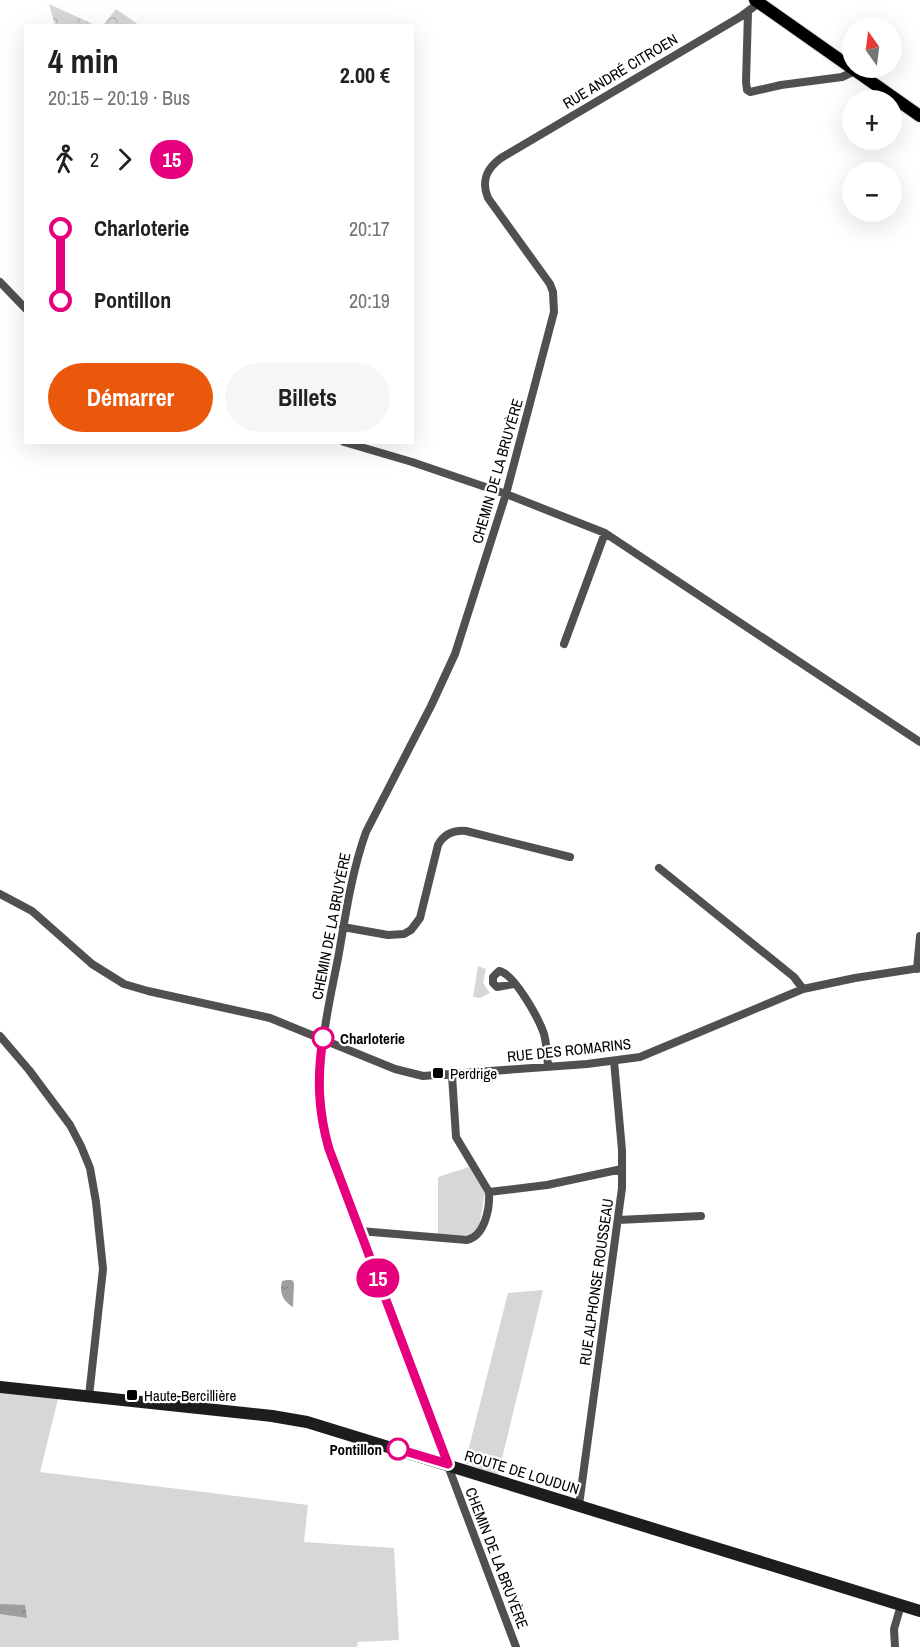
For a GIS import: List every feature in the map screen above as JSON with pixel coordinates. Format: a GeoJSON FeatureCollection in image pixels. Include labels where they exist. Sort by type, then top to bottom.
{"type":"FeatureCollection","features":[{"type":"Feature","properties":{"kind":"main road"},"geometry":{"type":"LineString","coordinates":[[757,2],[842,62]]}},
{"type":"Feature","properties":{"kind":"main road"},"geometry":{"type":"LineString","coordinates":[[865,78],[920,116]]}},
{"type":"Feature","properties":{"kind":"main road","name":"ROUTE DE LOUDUN"},"geometry":{"type":"LineString","coordinates":[[0,1387],[292,1418],[448,1464],[920,1611]]}},
{"type":"Feature","properties":{"kind":"street","name":"RUE ANDRÉ CITROEN"},"geometry":{"type":"LineString","coordinates":[[494,163],[748,12],[757,2]]}},
{"type":"Feature","properties":{"kind":"street"},"geometry":{"type":"LineString","coordinates":[[748,12],[747,90],[750,92],[781,85],[842,77]]}},
{"type":"Feature","properties":{"kind":"street","name":"CHEMIN DE LA BRUYÈRE"},"geometry":{"type":"LineString","coordinates":[[494,163],[486,174],[486,192],[546,275],[554,292],[555,302],[549,333],[506,494],[455,654],[366,832],[353,874],[323,1038],[318,1085],[324,1132],[516,1647]]}},
{"type":"Feature","properties":{"kind":"street"},"geometry":{"type":"LineString","coordinates":[[0,282],[24,307]]}},
{"type":"Feature","properties":{"kind":"street"},"geometry":{"type":"LineString","coordinates":[[351,444],[506,494],[606,533],[920,742]]}},
{"type":"Feature","properties":{"kind":"street"},"geometry":{"type":"LineString","coordinates":[[564,644],[606,533]]}},
{"type":"Feature","properties":{"kind":"street"},"geometry":{"type":"LineString","coordinates":[[343,927],[388,935],[404,934],[411,930],[420,918],[438,845],[445,836],[454,831],[466,831],[570,857]]}},
{"type":"Feature","properties":{"kind":"street"},"geometry":{"type":"LineString","coordinates":[[659,868],[794,977],[803,988]]}},
{"type":"Feature","properties":{"kind":"street","name":"RUE DES ROMARINS"},"geometry":{"type":"LineString","coordinates":[[0,894],[32,911],[92,964],[124,984],[261,1015],[323,1038],[405,1073],[423,1076],[614,1061],[654,1052],[803,988],[918,969]]}},
{"type":"Feature","properties":{"kind":"street"},"geometry":{"type":"LineString","coordinates":[[918,969],[920,936]]}},
{"type":"Feature","properties":{"kind":"street"},"geometry":{"type":"LineString","coordinates":[[514,984],[541,1025],[546,1042],[548,1067]]}},
{"type":"Feature","properties":{"kind":"street"},"geometry":{"type":"LineString","coordinates":[[0,1036],[70,1125],[90,1168],[103,1269],[88,1396]]}},
{"type":"Feature","properties":{"kind":"street","name":"RUE ALPHONSE ROUSSEAU"},"geometry":{"type":"LineString","coordinates":[[579,1505],[618,1220],[622,1169],[614,1061]]}},
{"type":"Feature","properties":{"kind":"street"},"geometry":{"type":"LineString","coordinates":[[360,1231],[467,1240],[477,1236],[482,1228],[489,1192],[456,1137],[452,1075]]}},
{"type":"Feature","properties":{"kind":"street"},"geometry":{"type":"LineString","coordinates":[[489,1192],[547,1185],[622,1169]]}},
{"type":"Feature","properties":{"kind":"street"},"geometry":{"type":"LineString","coordinates":[[618,1220],[701,1216]]}},
{"type":"Feature","properties":{"kind":"street"},"geometry":{"type":"LineString","coordinates":[[895,1647],[894,1629],[901,1605]]}},
{"type":"Feature","properties":{"kind":"green space"},"geometry":{"type":"Polygon","coordinates":[[[49,4],[93,24],[55,24],[49,4]]]}},
{"type":"Feature","properties":{"kind":"green space"},"geometry":{"type":"Polygon","coordinates":[[[116,9],[138,24],[104,24],[116,9]]]}},
{"type":"Feature","properties":{"kind":"green space"},"geometry":{"type":"Polygon","coordinates":[[[478,966],[486,969],[483,983],[490,993],[480,998],[473,997],[478,966]]]}},
{"type":"Feature","properties":{"kind":"green space"},"geometry":{"type":"Polygon","coordinates":[[[469,1167],[485,1193],[479,1227],[471,1236],[438,1235],[438,1177],[469,1167]]]}},
{"type":"Feature","properties":{"kind":"green space"},"geometry":{"type":"Polygon","coordinates":[[[543,1290],[498,1475],[465,1463],[508,1293],[543,1290]]]}},
{"type":"Feature","properties":{"kind":"green space"},"geometry":{"type":"Polygon","coordinates":[[[0,1391],[58,1399],[40,1472],[308,1505],[304,1542],[394,1548],[399,1640],[358,1642],[357,1647],[0,1647],[0,1391]]]}},
{"type":"Feature","properties":{"kind":"water"},"geometry":{"type":"Polygon","coordinates":[[[292,1280],[294,1283],[293,1307],[284,1299],[282,1293],[282,1281],[292,1280]]]}},
{"type":"Feature","properties":{"kind":"water"},"geometry":{"type":"Polygon","coordinates":[[[0,1604],[25,1605],[27,1618],[0,1614],[0,1604]]]}},
{"type":"Feature","properties":{"kind":"bus line","name":"15"},"geometry":{"type":"LineString","coordinates":[[323,1038],[318,1076],[320,1112],[324,1132],[448,1464],[398,1449]]}},
{"type":"Feature","properties":{"kind":"place","name":"Charloterie"},"geometry":{"type":"Point","coordinates":[323,1038]}},
{"type":"Feature","properties":{"kind":"place","name":"Perdrige"},"geometry":{"type":"Point","coordinates":[438,1073]}},
{"type":"Feature","properties":{"kind":"place","name":"Haute-Bercillière"},"geometry":{"type":"Point","coordinates":[132,1395]}},
{"type":"Feature","properties":{"kind":"place","name":"Pontillon"},"geometry":{"type":"Point","coordinates":[398,1449]}}]}
